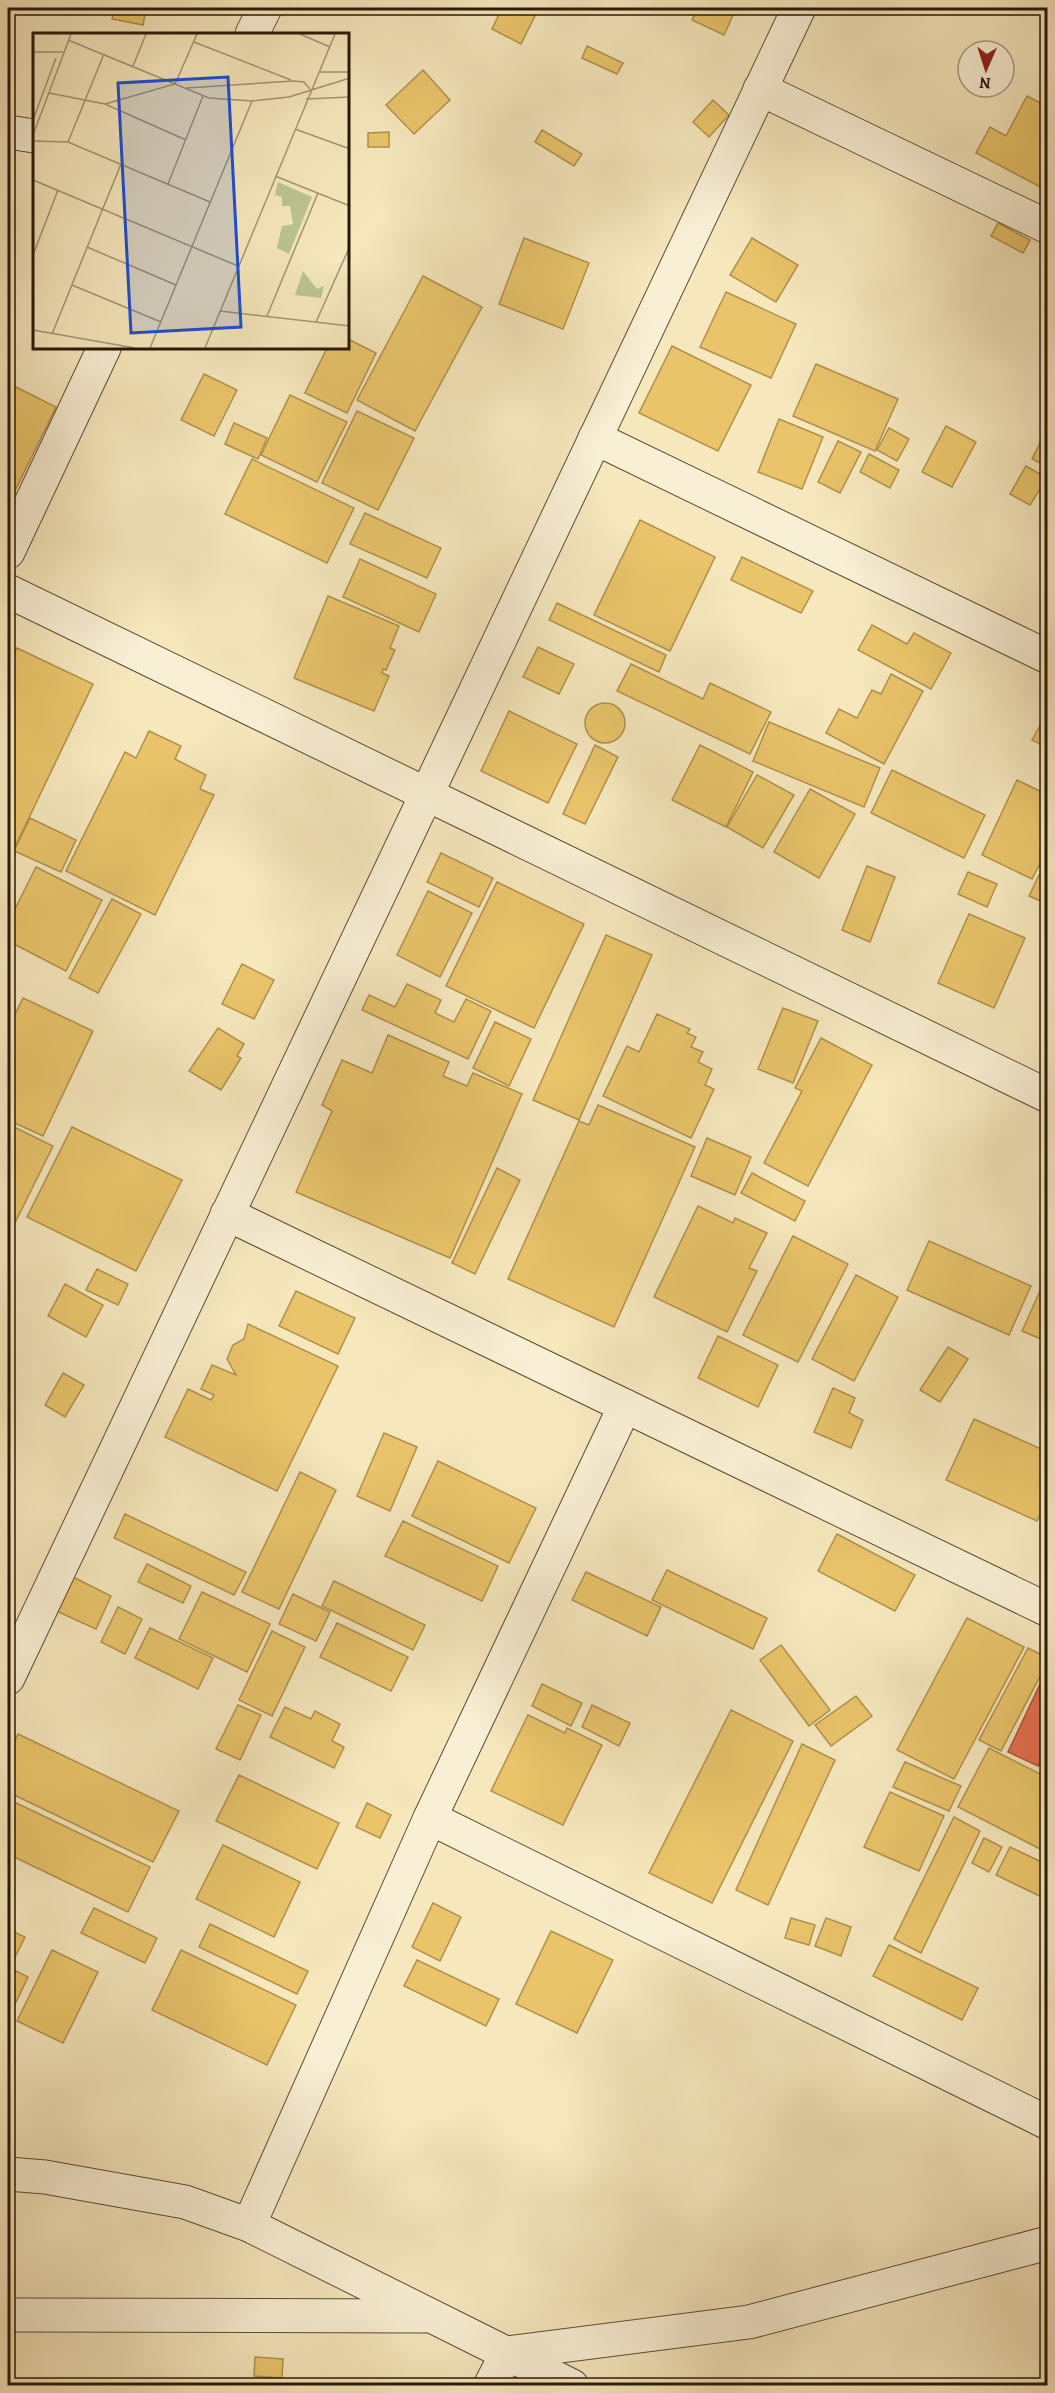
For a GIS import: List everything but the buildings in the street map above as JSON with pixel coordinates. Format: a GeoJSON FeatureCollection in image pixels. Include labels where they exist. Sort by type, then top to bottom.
{"type":"FeatureCollection","features":[{"type":"Feature","properties":{"kind":"street"},"geometry":{"type":"LineString","coordinates":[[252,33],[265,8]]}},
{"type":"Feature","properties":{"kind":"street"},"geometry":{"type":"LineString","coordinates":[[8,1678],[799,8]]}},
{"type":"Feature","properties":{"kind":"street"},"geometry":{"type":"LineString","coordinates":[[760,89],[1047,227]]}},
{"type":"Feature","properties":{"kind":"street"},"geometry":{"type":"LineString","coordinates":[[8,132],[33,136]]}},
{"type":"Feature","properties":{"kind":"street"},"geometry":{"type":"LineString","coordinates":[[8,552],[103,350]]}},
{"type":"Feature","properties":{"kind":"street"},"geometry":{"type":"LineString","coordinates":[[595,438],[1047,657]]}},
{"type":"Feature","properties":{"kind":"street"},"geometry":{"type":"LineString","coordinates":[[8,591],[1047,1096]]}},
{"type":"Feature","properties":{"kind":"street"},"geometry":{"type":"LineString","coordinates":[[227,1214],[1047,1610]]}},
{"type":"Feature","properties":{"kind":"street"},"geometry":{"type":"LineString","coordinates":[[249,2225],[430,1818],[625,1406]]}},
{"type":"Feature","properties":{"kind":"street"},"geometry":{"type":"LineString","coordinates":[[430,1818],[1047,2123]]}},
{"type":"Feature","properties":{"kind":"street"},"geometry":{"type":"LineString","coordinates":[[8,2174],[45,2177],[185,2202],[249,2225],[572,2385]]}},
{"type":"Feature","properties":{"kind":"street"},"geometry":{"type":"LineString","coordinates":[[507,2353],[749,2322],[1047,2243]]}},
{"type":"Feature","properties":{"kind":"street"},"geometry":{"type":"LineString","coordinates":[[8,2315],[431,2316]]}},
{"type":"Feature","properties":{"kind":"street"},"geometry":{"type":"LineString","coordinates":[[490,2385],[507,2353]]}}]}
